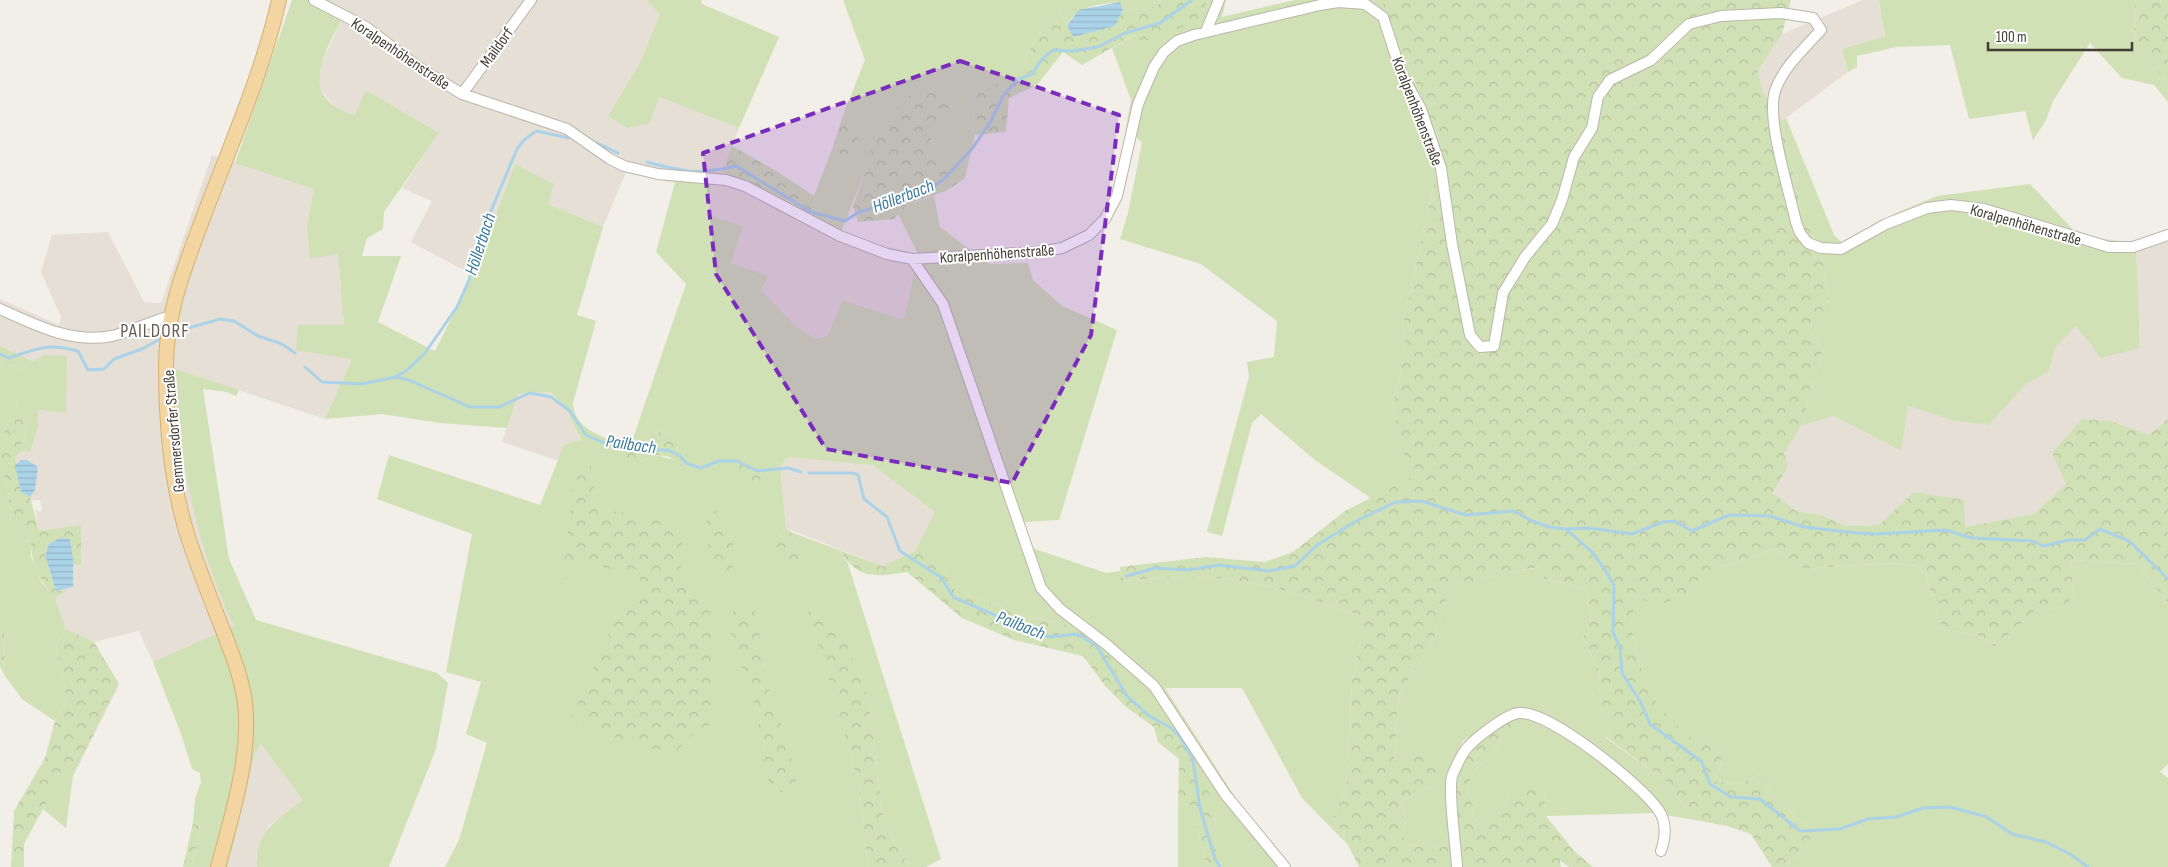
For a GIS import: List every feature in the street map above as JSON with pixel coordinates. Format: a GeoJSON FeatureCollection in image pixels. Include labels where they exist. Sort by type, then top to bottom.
{"type":"FeatureCollection","features":[{"type":"Feature","properties":{"kind":"main road","name":"Gemmersdorfer Straße"},"geometry":{"type":"LineString","coordinates":[[218,867],[239,783],[246,735],[245,702],[237,667],[189,540],[179,501],[166,387],[167,346],[171,316],[181,276],[257,79],[279,0]]}},
{"type":"Feature","properties":{"kind":"street","name":"Koralpenhöhenstraße"},"geometry":{"type":"LineString","coordinates":[[314,0],[366,27],[417,66],[462,94],[566,129],[610,159],[624,166],[658,174],[726,180],[745,186],[840,236],[887,254],[912,259],[966,258],[1038,252],[1062,248],[1090,235],[1105,219],[1117,196],[1138,104],[1154,67],[1164,52],[1178,41],[1206,31],[1338,2],[1365,4],[1383,17],[1402,75],[1421,109],[1441,168],[1452,244],[1470,335],[1480,347],[1494,346],[1503,293],[1524,257],[1552,224],[1562,200],[1574,157],[1592,128],[1598,97],[1610,80],[1651,60],[1689,24],[1721,16],[1782,13],[1813,18],[1821,30],[1784,72],[1775,91],[1772,117],[1796,222],[1800,233],[1808,243],[1820,248],[1841,249],[1886,224],[1928,208],[1951,205],[1984,209],[2109,247],[2133,247],[2168,235]]}},
{"type":"Feature","properties":{"kind":"street","name":"Maildorf"},"geometry":{"type":"LineString","coordinates":[[462,94],[531,0]]}},
{"type":"Feature","properties":{"kind":"street"},"geometry":{"type":"LineString","coordinates":[[1206,31],[1219,0]]}},
{"type":"Feature","properties":{"kind":"street"},"geometry":{"type":"LineString","coordinates":[[912,259],[943,304],[1041,588],[1060,609],[1106,644],[1154,686],[1225,794],[1285,867]]}},
{"type":"Feature","properties":{"kind":"street"},"geometry":{"type":"LineString","coordinates":[[0,310],[45,329],[76,337],[110,336],[171,316]]}},
{"type":"Feature","properties":{"kind":"street"},"geometry":{"type":"LineString","coordinates":[[1457,867],[1452,777],[1464,752],[1488,730],[1518,712],[1540,716],[1565,731],[1642,790],[1660,813],[1665,837],[1661,851]]}},
{"type":"Feature","properties":{"kind":"highlighted area"},"geometry":{"type":"Polygon","coordinates":[[[960,61],[1119,115],[1091,335],[1012,483],[826,449],[716,274],[703,153],[960,61]]]}},
{"type":"Feature","properties":{"kind":"shaded area"},"geometry":{"type":"Polygon","coordinates":[[[328,0],[646,0],[660,14],[639,65],[659,97],[739,128],[722,173],[762,189],[859,240],[918,254],[904,320],[842,300],[828,335],[816,339],[797,327],[761,290],[769,276],[731,263],[743,226],[706,214],[713,173],[678,172],[674,183],[626,172],[603,227],[548,204],[515,164],[473,275],[411,242],[432,201],[402,188],[439,133],[366,90],[356,115],[339,110],[325,96],[318,83],[318,71],[346,10],[328,0]]]}},
{"type":"Feature","properties":{"kind":"shaded area"},"geometry":{"type":"Polygon","coordinates":[[[1863,0],[1879,0],[1885,36],[1842,49],[1848,72],[1782,121],[1763,92],[1758,71],[1782,34],[1863,0]]]}},
{"type":"Feature","properties":{"kind":"shaded area"},"geometry":{"type":"Polygon","coordinates":[[[212,155],[315,189],[307,226],[311,259],[338,254],[344,325],[298,325],[352,359],[325,419],[175,369],[180,437],[189,488],[201,536],[234,627],[153,662],[139,631],[94,642],[66,629],[55,598],[65,591],[56,591],[73,587],[73,564],[81,564],[81,526],[39,531],[35,509],[40,512],[42,509],[40,500],[34,500],[30,503],[30,497],[35,490],[21,460],[15,465],[15,457],[22,451],[30,452],[38,428],[38,410],[66,413],[44,355],[33,361],[0,346],[0,299],[59,325],[61,317],[41,272],[52,235],[108,232],[144,302],[161,303],[212,155]]]}},
{"type":"Feature","properties":{"kind":"shaded area"},"geometry":{"type":"Polygon","coordinates":[[[2168,241],[2168,419],[2149,435],[2111,421],[2066,484],[2034,514],[1965,527],[1914,492],[1879,525],[1846,526],[1821,515],[1796,511],[1773,493],[1788,466],[1784,453],[1801,426],[1834,416],[1900,451],[1908,406],[1955,421],[1989,425],[2025,385],[2049,371],[2055,348],[2076,326],[2140,348],[2136,243],[2168,241]]]}},
{"type":"Feature","properties":{"kind":"shaded area"},"geometry":{"type":"Polygon","coordinates":[[[551,392],[566,409],[581,441],[564,445],[559,461],[502,442],[518,394],[551,392]]]}},
{"type":"Feature","properties":{"kind":"shaded area"},"geometry":{"type":"Polygon","coordinates":[[[788,457],[873,464],[935,512],[915,551],[882,566],[786,528],[780,466],[788,457]]]}},
{"type":"Feature","properties":{"kind":"shaded area"},"geometry":{"type":"Polygon","coordinates":[[[261,744],[303,800],[269,826],[256,856],[257,867],[228,867],[255,752],[261,744]]]}},
{"type":"Feature","properties":{"kind":"green space"},"geometry":{"type":"Polygon","coordinates":[[[292,0],[328,0],[346,10],[324,56],[320,70],[320,84],[324,96],[336,107],[355,115],[366,90],[439,133],[384,212],[383,229],[367,238],[362,256],[401,256],[378,322],[435,351],[473,275],[515,164],[554,184],[548,204],[603,227],[577,315],[596,321],[573,403],[575,412],[583,425],[598,435],[622,444],[618,450],[640,462],[655,455],[678,461],[677,438],[663,431],[632,441],[686,284],[656,252],[678,172],[713,173],[706,214],[743,226],[731,263],[769,276],[761,290],[797,327],[816,339],[828,335],[842,300],[904,320],[918,254],[898,214],[908,204],[934,196],[940,227],[989,264],[1028,263],[1033,280],[1062,306],[1117,330],[1059,520],[1023,522],[1029,547],[1106,573],[1120,571],[1122,581],[1196,577],[1240,581],[1287,591],[1362,616],[1363,630],[1352,680],[1346,790],[1334,817],[1347,844],[1302,798],[1242,688],[1165,688],[1246,814],[1288,867],[1222,867],[1216,853],[1214,810],[1177,732],[1139,709],[1124,688],[1067,625],[1027,616],[955,590],[940,566],[915,551],[935,512],[873,465],[788,457],[780,466],[786,528],[779,536],[800,561],[791,532],[839,550],[848,564],[941,859],[926,867],[910,867],[884,824],[868,698],[807,605],[858,780],[868,867],[445,867],[459,840],[487,743],[466,734],[481,682],[446,672],[472,534],[377,499],[389,455],[540,505],[564,445],[581,440],[566,409],[551,392],[518,394],[507,428],[440,423],[382,414],[325,419],[352,359],[296,350],[298,325],[344,325],[338,254],[310,259],[307,226],[314,189],[235,163],[292,0]]]}},
{"type":"Feature","properties":{"kind":"green space"},"geometry":{"type":"Polygon","coordinates":[[[646,0],[701,0],[702,4],[779,37],[739,128],[659,97],[650,123],[627,128],[608,116],[639,65],[660,14],[646,0]]]}},
{"type":"Feature","properties":{"kind":"green space"},"geometry":{"type":"Polygon","coordinates":[[[843,0],[1167,0],[1148,9],[1123,10],[1119,2],[1096,5],[1077,13],[1067,25],[1059,11],[1037,37],[1021,67],[995,85],[972,94],[975,135],[968,165],[945,167],[935,153],[929,132],[945,119],[873,139],[867,167],[841,232],[807,214],[816,208],[814,196],[834,144],[841,155],[856,125],[843,115],[865,60],[843,0]]]}},
{"type":"Feature","properties":{"kind":"green space"},"geometry":{"type":"Polygon","coordinates":[[[1167,0],[1208,0],[1199,21],[1143,42],[1134,35],[1082,65],[1063,52],[1037,85],[1009,98],[1006,132],[975,135],[972,94],[995,85],[1021,67],[1037,37],[1059,11],[1073,36],[1115,26],[1123,10],[1148,9],[1167,0]]]}},
{"type":"Feature","properties":{"kind":"green space"},"geometry":{"type":"Polygon","coordinates":[[[1208,0],[1226,0],[1222,17],[1295,0],[1381,0],[1442,147],[1402,328],[1406,348],[1393,405],[1401,451],[1421,473],[1372,499],[1315,460],[1261,414],[1252,423],[1222,536],[1207,532],[1249,377],[1247,362],[1274,357],[1277,321],[1201,264],[1120,239],[1128,213],[1142,143],[1126,127],[1131,100],[1112,48],[1135,35],[1199,21],[1208,0]]]}},
{"type":"Feature","properties":{"kind":"green space"},"geometry":{"type":"Polygon","coordinates":[[[1381,0],[1791,0],[1782,34],[1758,71],[1763,92],[1782,121],[1801,210],[1824,263],[1828,298],[1813,335],[1823,349],[1801,426],[1784,453],[1788,466],[1773,493],[1796,511],[1821,515],[1846,526],[1879,525],[1914,492],[1964,500],[1965,527],[2034,514],[2066,484],[2052,453],[2082,419],[2111,421],[2149,435],[2168,419],[2168,603],[2137,564],[2070,560],[2074,594],[2064,607],[2035,611],[1995,647],[1980,636],[1942,629],[1926,576],[1918,566],[1887,563],[1804,569],[1775,549],[1717,568],[1699,592],[1656,606],[1637,596],[1631,626],[1639,662],[1652,698],[1686,735],[1716,748],[1722,760],[1714,781],[1740,784],[1760,774],[1770,793],[1813,832],[1804,852],[1789,861],[1788,867],[1772,867],[1751,834],[1727,826],[1695,820],[1666,781],[1606,737],[1612,724],[1602,713],[1598,672],[1583,638],[1591,620],[1587,589],[1545,579],[1538,567],[1484,578],[1472,588],[1461,582],[1449,590],[1432,645],[1399,693],[1394,761],[1433,754],[1443,767],[1434,786],[1402,800],[1404,845],[1448,847],[1447,796],[1453,759],[1462,745],[1475,731],[1521,706],[1526,728],[1503,733],[1491,758],[1476,768],[1467,788],[1474,810],[1471,822],[1475,827],[1507,800],[1513,789],[1528,783],[1545,787],[1546,816],[1574,851],[1593,867],[1569,867],[1560,860],[1561,867],[1359,867],[1334,817],[1346,790],[1352,680],[1363,630],[1362,616],[1287,591],[1225,579],[1181,577],[1121,581],[1120,567],[1206,557],[1264,562],[1293,552],[1345,511],[1420,473],[1401,451],[1393,405],[1406,348],[1402,328],[1442,147],[1381,0]]]}},
{"type":"Feature","properties":{"kind":"green space"},"geometry":{"type":"Polygon","coordinates":[[[1879,0],[2135,0],[2134,46],[2168,82],[2168,102],[2154,85],[2122,78],[2090,43],[2053,101],[2046,120],[2033,140],[2025,111],[1969,119],[1950,45],[1896,47],[1857,56],[1857,67],[1848,72],[1842,49],[1885,36],[1879,0]]]}},
{"type":"Feature","properties":{"kind":"green space"},"geometry":{"type":"Polygon","coordinates":[[[2135,0],[2168,0],[2168,82],[2134,46],[2135,0]]]}},
{"type":"Feature","properties":{"kind":"green space"},"geometry":{"type":"Polygon","coordinates":[[[916,89],[950,98],[945,119],[929,132],[935,153],[945,166],[968,165],[964,179],[946,191],[908,204],[894,219],[858,222],[853,206],[867,167],[873,139],[894,111],[916,89]]]}},
{"type":"Feature","properties":{"kind":"green space"},"geometry":{"type":"Polygon","coordinates":[[[843,115],[856,125],[858,148],[852,162],[841,155],[834,144],[843,115]]]}},
{"type":"Feature","properties":{"kind":"green space"},"geometry":{"type":"Polygon","coordinates":[[[1786,118],[1834,235],[1842,243],[1896,213],[1937,196],[2030,184],[2079,236],[2136,243],[2140,348],[2101,358],[2076,326],[2055,348],[2049,371],[2025,385],[1989,425],[1955,421],[1908,406],[1901,451],[1834,416],[1801,426],[1823,349],[1813,335],[1828,298],[1824,263],[1801,210],[1782,121],[1786,118]]]}},
{"type":"Feature","properties":{"kind":"green space"},"geometry":{"type":"Polygon","coordinates":[[[732,146],[778,172],[814,196],[816,208],[807,214],[762,189],[722,173],[732,146]]]}},
{"type":"Feature","properties":{"kind":"green space"},"geometry":{"type":"Polygon","coordinates":[[[0,346],[28,359],[25,370],[0,361],[0,346]]]}},
{"type":"Feature","properties":{"kind":"green space"},"geometry":{"type":"Polygon","coordinates":[[[44,355],[67,356],[66,413],[38,410],[38,428],[30,452],[22,451],[21,446],[27,430],[16,401],[1,440],[1,465],[8,493],[11,520],[31,542],[31,557],[42,583],[55,598],[66,629],[56,645],[67,700],[55,721],[22,699],[5,676],[4,628],[0,625],[0,361],[25,370],[28,359],[33,361],[44,355]]]}},
{"type":"Feature","properties":{"kind":"green space"},"geometry":{"type":"Polygon","coordinates":[[[175,369],[239,390],[236,396],[227,392],[203,389],[229,559],[256,620],[437,673],[448,683],[436,749],[389,867],[257,867],[259,844],[264,835],[277,820],[303,800],[261,744],[255,753],[228,867],[192,867],[200,826],[193,823],[195,799],[201,782],[200,773],[192,769],[181,734],[153,662],[234,626],[207,558],[188,486],[177,412],[175,369]]]}},
{"type":"Feature","properties":{"kind":"green space"},"geometry":{"type":"Polygon","coordinates":[[[16,401],[27,430],[21,446],[22,451],[15,457],[21,492],[30,497],[39,531],[81,525],[81,565],[73,564],[70,539],[49,544],[45,555],[56,591],[66,591],[55,598],[37,572],[31,550],[31,542],[11,520],[8,493],[1,465],[1,440],[16,401]]]}},
{"type":"Feature","properties":{"kind":"green space"},"geometry":{"type":"Polygon","coordinates":[[[663,431],[677,438],[678,462],[667,456],[655,455],[640,462],[623,458],[618,450],[622,444],[663,431]]]}},
{"type":"Feature","properties":{"kind":"green space"},"geometry":{"type":"Polygon","coordinates":[[[744,457],[757,463],[767,473],[763,482],[753,483],[724,464],[728,458],[744,457]]]}},
{"type":"Feature","properties":{"kind":"green space"},"geometry":{"type":"Polygon","coordinates":[[[590,462],[596,499],[612,511],[660,519],[683,528],[681,567],[691,590],[708,594],[715,677],[712,724],[696,731],[676,751],[641,748],[571,719],[614,622],[641,596],[640,569],[607,569],[583,557],[559,587],[566,553],[574,476],[590,462]]]}},
{"type":"Feature","properties":{"kind":"green space"},"geometry":{"type":"Polygon","coordinates":[[[707,503],[726,520],[737,558],[728,575],[714,562],[710,553],[706,523],[707,503]]]}},
{"type":"Feature","properties":{"kind":"green space"},"geometry":{"type":"Polygon","coordinates":[[[786,528],[791,532],[800,561],[791,569],[773,552],[779,536],[786,528]]]}},
{"type":"Feature","properties":{"kind":"green space"},"geometry":{"type":"Polygon","coordinates":[[[1775,549],[1804,569],[1887,563],[1918,566],[1926,576],[1942,629],[1980,636],[1995,647],[2035,611],[2064,607],[2074,594],[2070,560],[2137,564],[2168,603],[2168,764],[2160,772],[2168,778],[2168,867],[1788,867],[1789,861],[1804,852],[1813,832],[1770,793],[1760,774],[1740,784],[1714,781],[1722,761],[1716,748],[1686,735],[1651,698],[1639,662],[1631,626],[1637,596],[1698,592],[1717,568],[1775,549]]]}},
{"type":"Feature","properties":{"kind":"green space"},"geometry":{"type":"Polygon","coordinates":[[[839,550],[882,566],[915,551],[940,566],[955,590],[1027,616],[1067,625],[1095,640],[1109,655],[1124,688],[1139,709],[1177,732],[1201,765],[1214,810],[1216,853],[1222,867],[1209,867],[1205,860],[1196,820],[1190,805],[1178,807],[1179,759],[1158,742],[1154,727],[1126,707],[1106,687],[1083,656],[1014,640],[962,618],[907,572],[885,575],[868,574],[853,567],[839,550]]]}},
{"type":"Feature","properties":{"kind":"green space"},"geometry":{"type":"Polygon","coordinates":[[[1539,567],[1545,579],[1587,589],[1591,621],[1583,638],[1598,672],[1602,713],[1612,724],[1606,738],[1666,781],[1695,820],[1653,813],[1546,816],[1545,787],[1513,789],[1507,800],[1475,827],[1471,822],[1474,810],[1467,788],[1476,768],[1491,758],[1503,733],[1494,718],[1463,741],[1447,774],[1448,847],[1404,845],[1402,800],[1434,786],[1394,761],[1399,693],[1432,645],[1449,590],[1461,582],[1472,587],[1484,578],[1539,567]]]}},
{"type":"Feature","properties":{"kind":"green space"},"geometry":{"type":"Polygon","coordinates":[[[806,604],[842,632],[868,698],[884,824],[910,867],[868,867],[858,780],[806,604]]]}},
{"type":"Feature","properties":{"kind":"green space"},"geometry":{"type":"Polygon","coordinates":[[[735,605],[755,609],[767,685],[787,740],[796,782],[782,792],[770,787],[756,732],[762,715],[751,697],[729,627],[735,605]]]}},
{"type":"Feature","properties":{"kind":"green space"},"geometry":{"type":"Polygon","coordinates":[[[0,625],[4,628],[5,676],[0,666],[0,625]]]}},
{"type":"Feature","properties":{"kind":"green space"},"geometry":{"type":"Polygon","coordinates":[[[66,629],[94,642],[119,684],[73,776],[56,785],[24,844],[24,867],[11,867],[14,811],[45,758],[55,721],[67,700],[56,645],[66,629]]]}},
{"type":"Feature","properties":{"kind":"green space"},"geometry":{"type":"Polygon","coordinates":[[[73,776],[66,828],[43,809],[56,784],[73,776]]]}},
{"type":"Feature","properties":{"kind":"green space"},"geometry":{"type":"Polygon","coordinates":[[[1190,805],[1196,820],[1205,860],[1209,867],[1178,867],[1178,807],[1190,805]]]}},
{"type":"Feature","properties":{"kind":"green space"},"geometry":{"type":"Polygon","coordinates":[[[193,823],[200,826],[192,867],[183,867],[193,823]]]}},
{"type":"Feature","properties":{"kind":"water"},"geometry":{"type":"Polygon","coordinates":[[[1120,2],[1123,10],[1115,26],[1073,37],[1067,25],[1079,10],[1120,2]]]}},
{"type":"Feature","properties":{"kind":"water"},"geometry":{"type":"Polygon","coordinates":[[[21,460],[27,460],[38,467],[35,490],[30,497],[21,492],[15,465],[21,460]]]}},
{"type":"Feature","properties":{"kind":"water"},"geometry":{"type":"Polygon","coordinates":[[[60,538],[70,539],[73,559],[73,587],[56,591],[45,555],[49,544],[60,538]]]}},
{"type":"Feature","properties":{"kind":"waterway","name":"Höllerbach"},"geometry":{"type":"LineString","coordinates":[[647,162],[691,171],[711,171],[736,166],[811,212],[845,221],[859,212],[916,195],[942,181],[972,149],[991,121],[1003,96],[1017,80],[1032,74],[1042,59],[1053,50],[1072,51],[1098,47],[1125,33],[1160,23],[1192,0]]}},
{"type":"Feature","properties":{"kind":"waterway","name":"Höllerbach"},"geometry":{"type":"LineString","coordinates":[[395,377],[406,371],[425,353],[457,307],[469,280],[488,218],[517,149],[524,140],[536,131],[569,138]]}},
{"type":"Feature","properties":{"kind":"waterway","name":"Höllerbach"},"geometry":{"type":"LineString","coordinates":[[597,143],[618,153]]}},
{"type":"Feature","properties":{"kind":"waterway","name":"Pailbach"},"geometry":{"type":"LineString","coordinates":[[175,332],[220,319],[234,321],[258,336],[282,344],[295,353]]}},
{"type":"Feature","properties":{"kind":"waterway","name":"Pailbach"},"geometry":{"type":"LineString","coordinates":[[0,354],[9,358],[43,348],[59,347],[78,351],[88,370],[104,369],[114,359],[142,349],[160,339]]}},
{"type":"Feature","properties":{"kind":"waterway","name":"Pailbach"},"geometry":{"type":"LineString","coordinates":[[305,367],[322,382],[362,384],[395,377],[409,380],[470,407],[499,407],[530,393],[551,397],[570,411],[586,435],[602,442],[651,450],[668,450],[679,455],[686,463],[701,468],[719,461],[737,461],[757,471],[788,468],[801,472]]}},
{"type":"Feature","properties":{"kind":"waterway","name":"Pailbach"},"geometry":{"type":"LineString","coordinates":[[809,473],[853,473],[858,475],[864,499],[887,517],[900,551],[942,578],[953,597],[1036,633],[1050,637],[1077,634],[1096,645],[1127,696],[1148,715],[1171,728],[1180,737],[1193,760],[1200,808],[1215,859],[1220,867]]}},
{"type":"Feature","properties":{"kind":"waterway"},"geometry":{"type":"LineString","coordinates":[[1127,576],[1155,568],[1188,570],[1219,565],[1269,571],[1295,566],[1317,545],[1358,520],[1396,502],[1421,501],[1466,515],[1514,511],[1530,520],[1549,527],[1566,529],[1590,528],[1632,534],[1663,522],[1675,521],[1692,531],[1729,515],[1770,516],[1804,527],[1857,533],[1876,534],[1945,530],[1972,538],[2033,541],[2043,546],[2069,540],[2085,540],[2100,529],[2129,541],[2168,579]]}},
{"type":"Feature","properties":{"kind":"waterway"},"geometry":{"type":"LineString","coordinates":[[1566,529],[1592,552],[1614,586],[1613,633],[1620,647],[1622,673],[1640,701],[1650,724],[1702,762],[1710,784],[1731,797],[1760,799],[1800,831],[1840,829],[1868,819],[1896,817],[1923,808],[1950,807],[1987,817],[2012,834],[2046,842],[2070,854],[2088,867]]}},
{"type":"Feature","properties":{"kind":"district","name":"PAILDORF"},"geometry":{"type":"Point","coordinates":[155,330]}}]}
